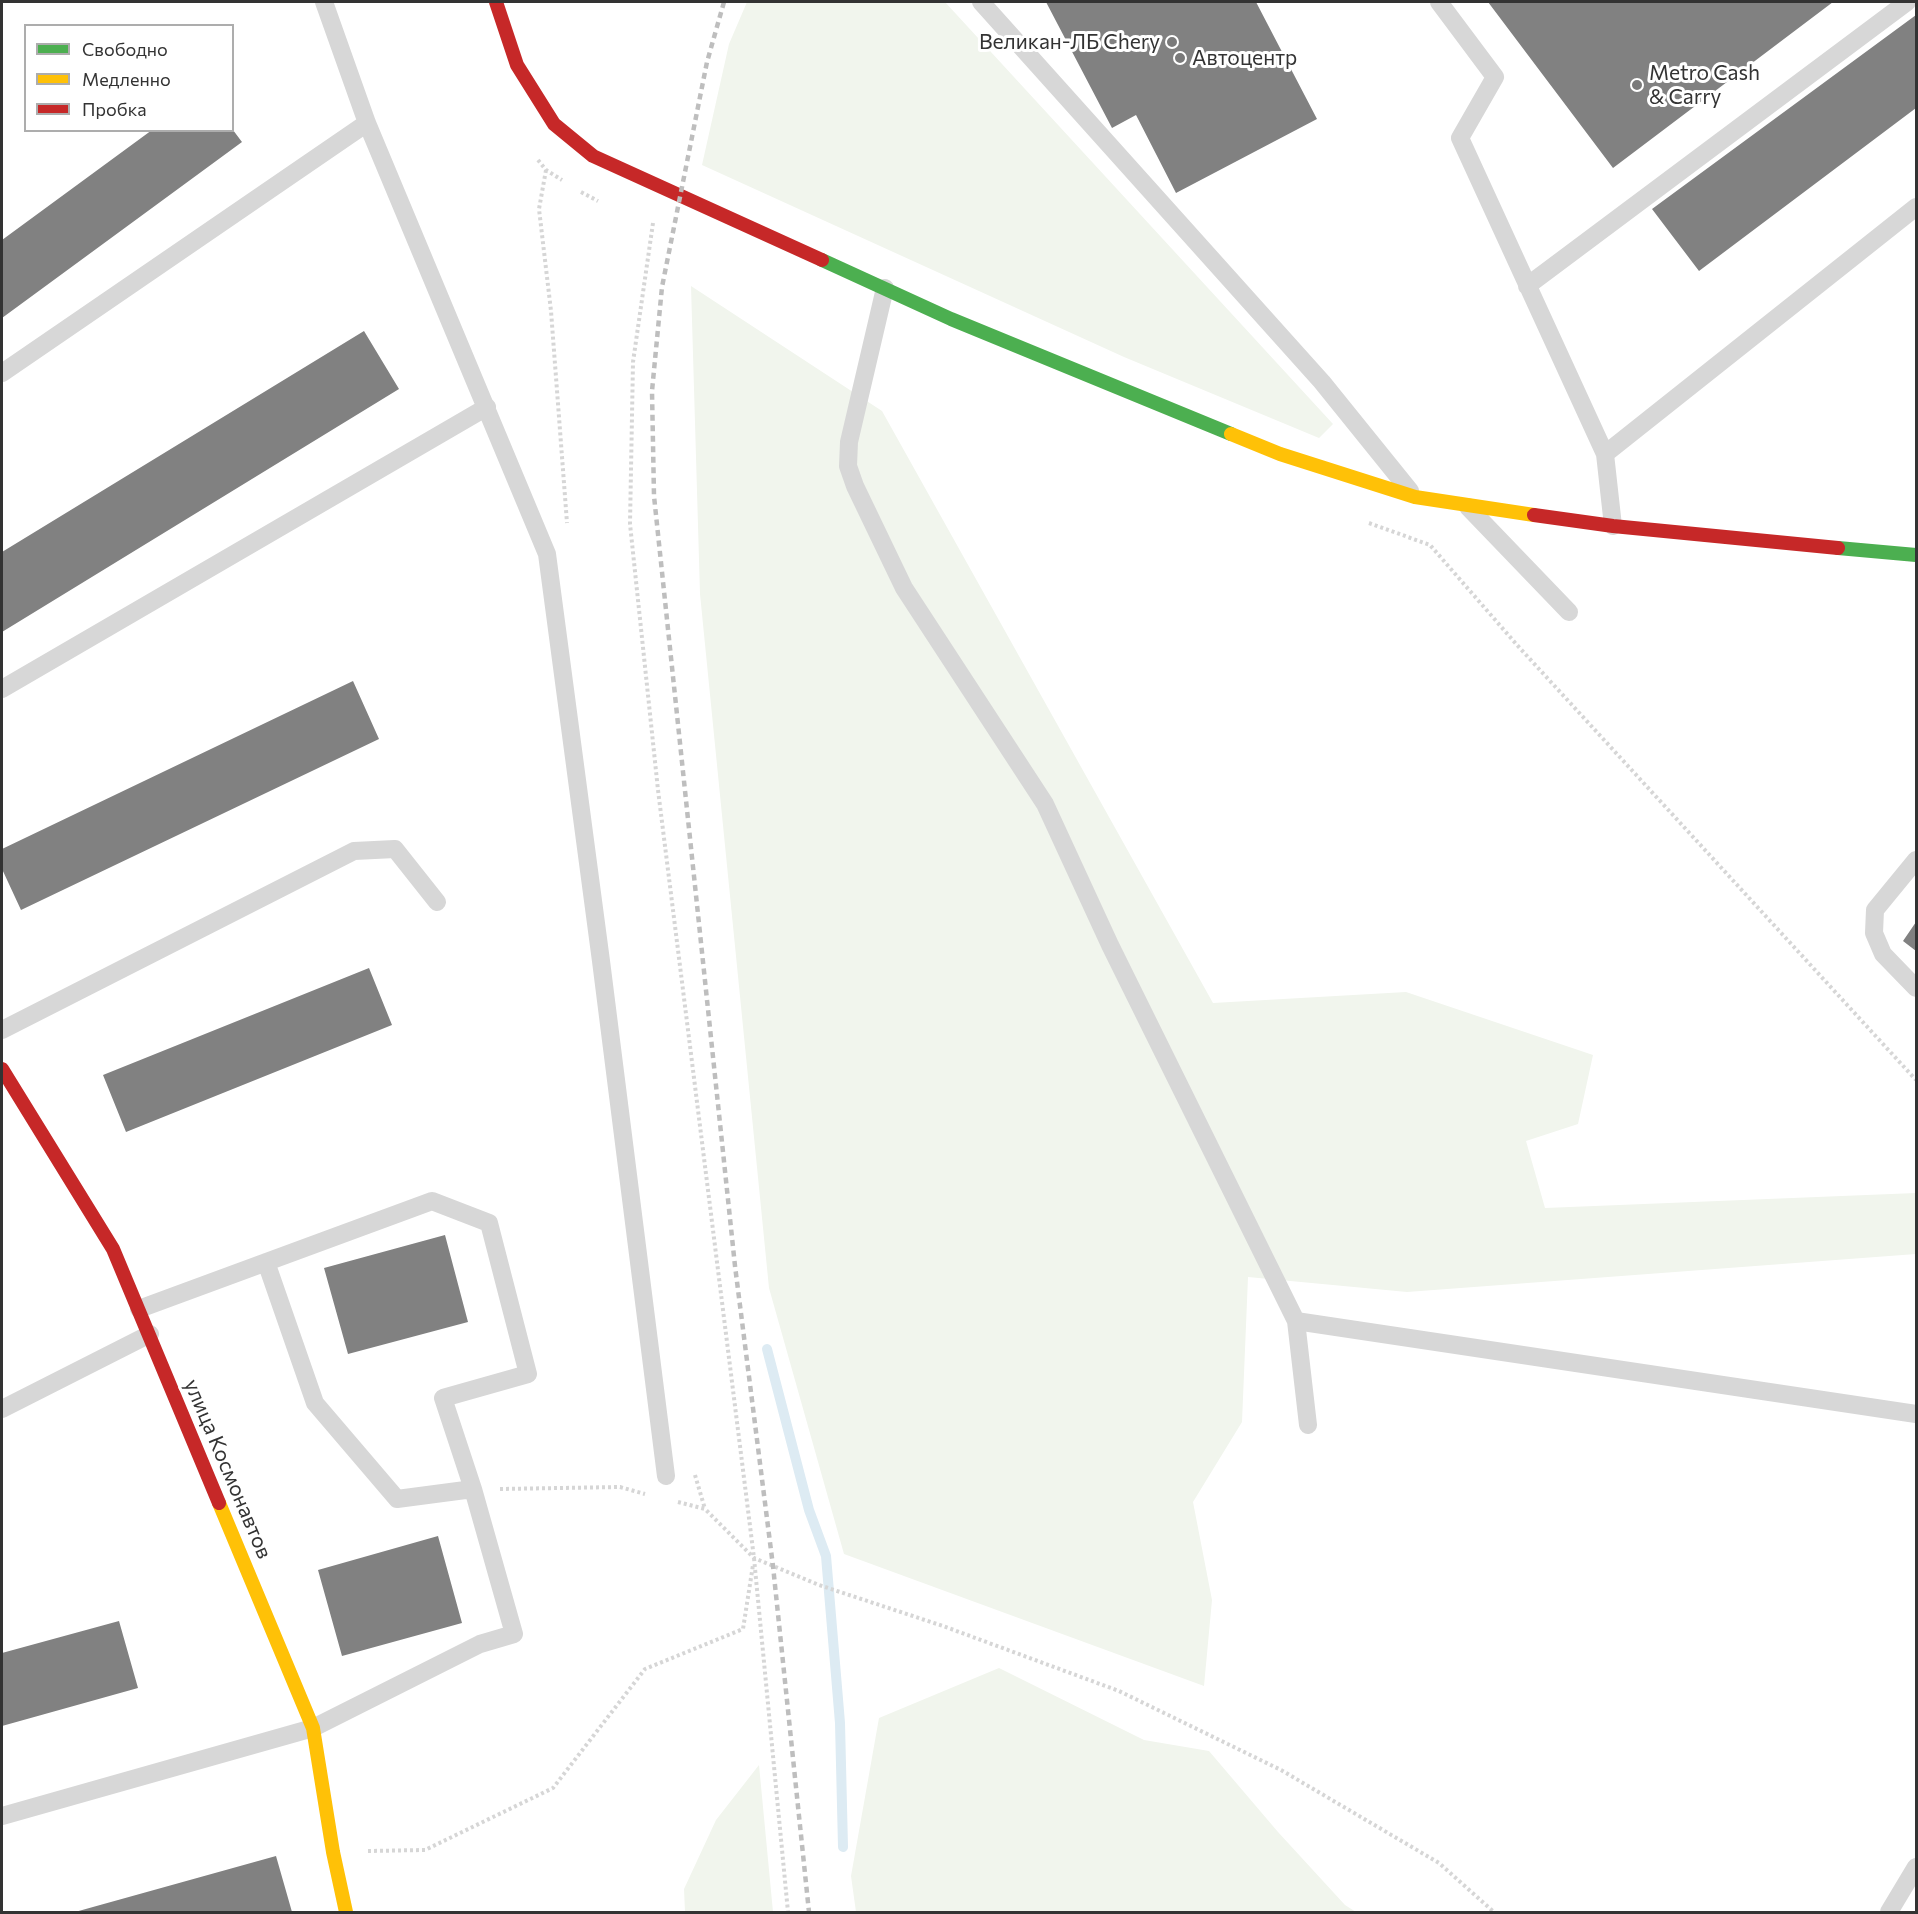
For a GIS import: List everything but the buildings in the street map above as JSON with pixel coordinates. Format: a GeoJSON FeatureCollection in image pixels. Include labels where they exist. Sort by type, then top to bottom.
{"type":"FeatureCollection","features":[{"type":"Feature","properties":{"kind":"street"},"geometry":{"type":"LineString","coordinates":[[496,2],[517,65],[554,124],[593,156],[951,319],[1280,454],[1415,498],[1613,526],[1917,555]]}},
{"type":"Feature","properties":{"kind":"street","name":"улица Космонавтов"},"geometry":{"type":"LineString","coordinates":[[2,1069],[113,1249],[313,1728],[333,1852],[346,1912]]}},
{"type":"Feature","properties":{"kind":"lane"},"geometry":{"type":"LineString","coordinates":[[324,2],[367,123],[547,554],[600,949],[666,1476]]}},
{"type":"Feature","properties":{"kind":"lane"},"geometry":{"type":"LineString","coordinates":[[981,2],[1322,382],[1415,498]]}},
{"type":"Feature","properties":{"kind":"lane"},"geometry":{"type":"LineString","coordinates":[[1439,2],[1496,77],[1460,138],[1605,454],[1613,526]]}},
{"type":"Feature","properties":{"kind":"lane"},"geometry":{"type":"LineString","coordinates":[[1527,286],[1907,2]]}},
{"type":"Feature","properties":{"kind":"lane"},"geometry":{"type":"LineString","coordinates":[[2,373],[367,123]]}},
{"type":"Feature","properties":{"kind":"lane"},"geometry":{"type":"LineString","coordinates":[[1605,454],[1917,207]]}},
{"type":"Feature","properties":{"kind":"lane"},"geometry":{"type":"LineString","coordinates":[[885,288],[849,442],[848,466],[855,486],[904,588],[1045,804],[1110,945],[1296,1321],[1308,1425]]}},
{"type":"Feature","properties":{"kind":"lane"},"geometry":{"type":"LineString","coordinates":[[2,689],[487,407]]}},
{"type":"Feature","properties":{"kind":"lane"},"geometry":{"type":"LineString","coordinates":[[1466,506],[1569,612]]}},
{"type":"Feature","properties":{"kind":"lane"},"geometry":{"type":"LineString","coordinates":[[2,1030],[354,851],[395,849],[437,902]]}},
{"type":"Feature","properties":{"kind":"lane"},"geometry":{"type":"LineString","coordinates":[[1917,860],[1875,910],[1874,933],[1883,954],[1917,988]]}},
{"type":"Feature","properties":{"kind":"lane"},"geometry":{"type":"LineString","coordinates":[[2,1816],[313,1728],[480,1644],[514,1634],[473,1489],[443,1398],[528,1374],[489,1223],[432,1201],[139,1309]]}},
{"type":"Feature","properties":{"kind":"lane"},"geometry":{"type":"LineString","coordinates":[[266,1262],[315,1403],[397,1499],[473,1489]]}},
{"type":"Feature","properties":{"kind":"lane"},"geometry":{"type":"LineString","coordinates":[[1296,1321],[1917,1414]]}},
{"type":"Feature","properties":{"kind":"lane"},"geometry":{"type":"LineString","coordinates":[[2,1409],[150,1334]]}},
{"type":"Feature","properties":{"kind":"lane"},"geometry":{"type":"LineString","coordinates":[[1889,1912],[1917,1867]]}},
{"type":"Feature","properties":{"kind":"path"},"geometry":{"type":"LineString","coordinates":[[653,223],[633,362],[630,524],[660,802],[754,1558],[788,1912]]}},
{"type":"Feature","properties":{"kind":"path"},"geometry":{"type":"LineString","coordinates":[[1406,536],[1430,545],[1517,645],[1917,1080]]}},
{"type":"Feature","properties":{"kind":"path"},"geometry":{"type":"LineString","coordinates":[[473,1489],[620,1487],[651,1496]]}},
{"type":"Feature","properties":{"kind":"path"},"geometry":{"type":"LineString","coordinates":[[673,1501],[705,1509],[754,1558],[819,1585],[943,1626],[1119,1691],[1271,1765],[1439,1863],[1494,1912]]}},
{"type":"Feature","properties":{"kind":"path"},"geometry":{"type":"LineString","coordinates":[[333,1852],[425,1850],[553,1788],[645,1669],[743,1629],[754,1558]]}},
{"type":"Feature","properties":{"kind":"shaded area"},"geometry":{"type":"Polygon","coordinates":[[[747,2],[945,2],[1333,424],[1319,438],[1124,357],[702,165],[729,44],[747,2]]]}},
{"type":"Feature","properties":{"kind":"shaded area"},"geometry":{"type":"Polygon","coordinates":[[[691,286],[882,411],[1213,1003],[1406,992],[1593,1055],[1578,1124],[1526,1141],[1545,1208],[1916,1193],[1916,1254],[1407,1292],[1248,1277],[1242,1422],[1193,1502],[1212,1600],[1204,1686],[844,1554],[769,1288],[700,594],[691,286]]]}},
{"type":"Feature","properties":{"kind":"shaded area"},"geometry":{"type":"Polygon","coordinates":[[[999,1668],[1144,1740],[1209,1751],[1278,1832],[1345,1905],[1356,1912],[856,1912],[851,1876],[879,1718],[999,1668]]]}},
{"type":"Feature","properties":{"kind":"shaded area"},"geometry":{"type":"Polygon","coordinates":[[[759,1765],[773,1912],[685,1912],[684,1889],[716,1820],[759,1765]]]}},
{"type":"Feature","properties":{"kind":"waterway"},"geometry":{"type":"LineString","coordinates":[[767,1349],[809,1510],[826,1556],[840,1723],[843,1847]]}},
{"type":"Feature","properties":{"kind":"railway"},"geometry":{"type":"LineString","coordinates":[[724,2],[707,62],[662,287],[652,391],[654,496],[735,1266],[773,1566],[809,1912]]}},
{"type":"Feature","properties":{"kind":"traffic: fast"},"geometry":{"type":"LineString","coordinates":[[822,260],[951,319],[1231,434]]}},
{"type":"Feature","properties":{"kind":"traffic: fast"},"geometry":{"type":"LineString","coordinates":[[1838,548],[1916,555]]}},
{"type":"Feature","properties":{"kind":"traffic: slow"},"geometry":{"type":"LineString","coordinates":[[1231,434],[1280,454],[1415,497],[1534,515]]}},
{"type":"Feature","properties":{"kind":"traffic: slow"},"geometry":{"type":"LineString","coordinates":[[219,1503],[313,1728],[333,1852],[346,1912]]}},
{"type":"Feature","properties":{"kind":"traffic: jam"},"geometry":{"type":"LineString","coordinates":[[496,2],[517,65],[554,124],[593,156],[822,260]]}},
{"type":"Feature","properties":{"kind":"traffic: jam"},"geometry":{"type":"LineString","coordinates":[[1534,515],[1613,526],[1838,548]]}},
{"type":"Feature","properties":{"kind":"traffic: jam"},"geometry":{"type":"LineString","coordinates":[[2,1069],[113,1249],[219,1503]]}},
{"type":"Feature","properties":{"kind":"place","name":"Великан-ЛБ Chery"},"geometry":{"type":"Point","coordinates":[1172,42]}},
{"type":"Feature","properties":{"kind":"place","name":"Автоцентр"},"geometry":{"type":"Point","coordinates":[1180,58]}},
{"type":"Feature","properties":{"kind":"place","name":"Metro Cash & Carry"},"geometry":{"type":"Point","coordinates":[1637,85]}}]}
